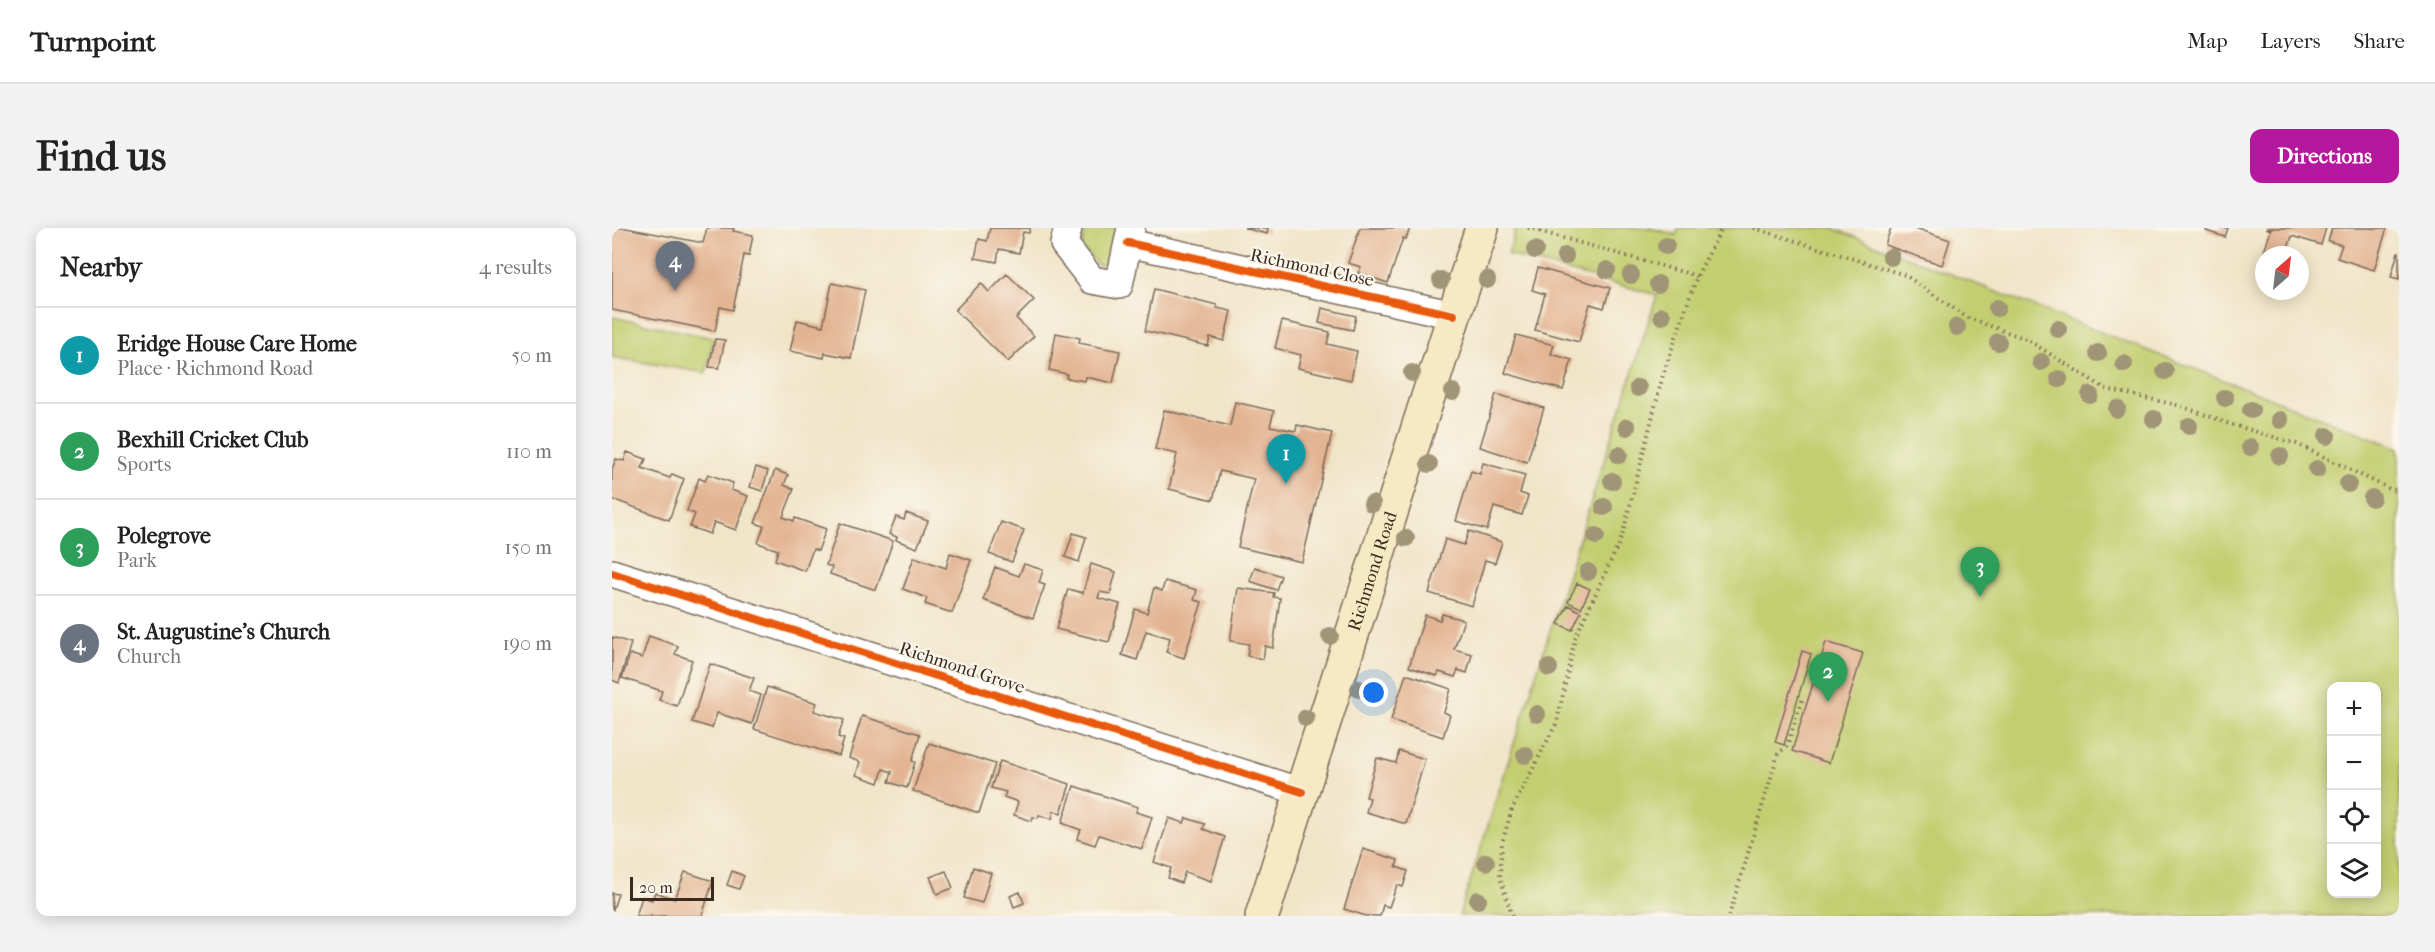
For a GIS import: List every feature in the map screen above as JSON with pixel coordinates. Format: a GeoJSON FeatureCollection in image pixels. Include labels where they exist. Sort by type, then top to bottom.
{"type":"FeatureCollection","features":[{"type":"Feature","properties":{"kind":"main road","name":"Richmond Road"},"geometry":{"type":"LineString","coordinates":[[1262,916],[1482,228]]}},
{"type":"Feature","properties":{"kind":"street","name":"Richmond Close"},"geometry":{"type":"LineString","coordinates":[[1068,228],[1064,244],[1092,280],[1119,285],[1129,236],[1454,315]]}},
{"type":"Feature","properties":{"kind":"street","name":"Richmond Grove"},"geometry":{"type":"LineString","coordinates":[[612,573],[1302,792]]}},
{"type":"Feature","properties":{"kind":"path"},"geometry":{"type":"LineString","coordinates":[[1528,228],[1697,276]]}},
{"type":"Feature","properties":{"kind":"path"},"geometry":{"type":"LineString","coordinates":[[1512,916],[1500,877],[1502,843],[1512,808],[1557,722],[1575,639],[1622,537],[1663,375],[1697,276],[1722,228]]}},
{"type":"Feature","properties":{"kind":"path"},"geometry":{"type":"LineString","coordinates":[[1754,228],[1905,275],[1966,317],[2026,339],[2106,389],[2181,406],[2227,423],[2297,444],[2399,492]]}},
{"type":"Feature","properties":{"kind":"path"},"geometry":{"type":"LineString","coordinates":[[1729,916],[1778,754],[1787,746],[1802,700]]}},
{"type":"Feature","properties":{"kind":"green space"},"geometry":{"type":"Polygon","coordinates":[[[1086,228],[1119,228],[1111,267],[1097,264],[1082,247],[1086,228]]]}},
{"type":"Feature","properties":{"kind":"green space"},"geometry":{"type":"Polygon","coordinates":[[[1516,228],[1651,228],[1676,235],[1678,228],[1832,228],[2399,448],[2399,916],[1459,916],[1657,295],[1508,255],[1516,228]]]}},
{"type":"Feature","properties":{"kind":"green space"},"geometry":{"type":"Polygon","coordinates":[[[612,317],[714,338],[706,373],[612,357],[612,317]]]}},
{"type":"Feature","properties":{"kind":"building"},"geometry":{"type":"Polygon","coordinates":[[[612,228],[626,228],[703,243],[707,228],[734,228],[733,231],[753,235],[749,256],[744,255],[733,310],[720,307],[715,331],[612,310],[612,228]]]}},
{"type":"Feature","properties":{"kind":"building"},"geometry":{"type":"Polygon","coordinates":[[[990,228],[1030,228],[1029,233],[1023,232],[1019,253],[999,249],[997,262],[975,258],[979,239],[987,241],[990,228]]]}},
{"type":"Feature","properties":{"kind":"building"},"geometry":{"type":"Polygon","coordinates":[[[1244,228],[1268,228],[1267,234],[1244,228]]]}},
{"type":"Feature","properties":{"kind":"building"},"geometry":{"type":"Polygon","coordinates":[[[1360,228],[1410,228],[1406,239],[1403,238],[1388,283],[1358,273],[1361,267],[1348,263],[1360,228]]]}},
{"type":"Feature","properties":{"kind":"building"},"geometry":{"type":"Polygon","coordinates":[[[1891,228],[1915,228],[1950,240],[1942,265],[1885,245],[1891,228]]]}},
{"type":"Feature","properties":{"kind":"building"},"geometry":{"type":"Polygon","coordinates":[[[2208,228],[2228,228],[2225,237],[2206,231],[2208,228]]]}},
{"type":"Feature","properties":{"kind":"building"},"geometry":{"type":"Polygon","coordinates":[[[2266,228],[2326,228],[2321,245],[2292,236],[2289,246],[2266,246],[2271,230],[2266,228]]]}},
{"type":"Feature","properties":{"kind":"building"},"geometry":{"type":"Polygon","coordinates":[[[2332,228],[2387,228],[2374,270],[2337,258],[2342,245],[2328,241],[2332,228]]]}},
{"type":"Feature","properties":{"kind":"building"},"geometry":{"type":"Polygon","coordinates":[[[2399,252],[2399,279],[2391,277],[2399,252]]]}},
{"type":"Feature","properties":{"kind":"building"},"geometry":{"type":"Polygon","coordinates":[[[1538,268],[1610,288],[1604,308],[1590,304],[1579,342],[1535,330],[1545,294],[1532,290],[1538,268]]]}},
{"type":"Feature","properties":{"kind":"building"},"geometry":{"type":"Polygon","coordinates":[[[1007,274],[1034,300],[1016,318],[1034,336],[1008,362],[955,310],[981,283],[989,292],[1007,274]]]}},
{"type":"Feature","properties":{"kind":"building"},"geometry":{"type":"Polygon","coordinates":[[[832,283],[865,290],[851,358],[825,353],[824,358],[790,351],[797,320],[823,326],[832,283]]]}},
{"type":"Feature","properties":{"kind":"building"},"geometry":{"type":"Polygon","coordinates":[[[1154,289],[1217,305],[1217,308],[1231,311],[1224,341],[1210,337],[1208,346],[1145,331],[1154,289]]]}},
{"type":"Feature","properties":{"kind":"building"},"geometry":{"type":"Polygon","coordinates":[[[1322,308],[1356,316],[1353,330],[1319,323],[1322,308]]]}},
{"type":"Feature","properties":{"kind":"building"},"geometry":{"type":"Polygon","coordinates":[[[1282,321],[1330,332],[1327,344],[1357,351],[1351,380],[1298,368],[1301,355],[1275,348],[1282,321]]]}},
{"type":"Feature","properties":{"kind":"building"},"geometry":{"type":"Polygon","coordinates":[[[1056,333],[1080,338],[1079,343],[1120,351],[1113,383],[1086,377],[1085,381],[1066,378],[1067,374],[1049,370],[1056,333]]]}},
{"type":"Feature","properties":{"kind":"building"},"geometry":{"type":"Polygon","coordinates":[[[1516,335],[1554,345],[1551,354],[1572,360],[1563,390],[1505,373],[1516,335]]]}},
{"type":"Feature","properties":{"kind":"building"},"geometry":{"type":"Polygon","coordinates":[[[715,339],[725,340],[719,368],[709,367],[715,339]]]}},
{"type":"Feature","properties":{"kind":"building"},"geometry":{"type":"Polygon","coordinates":[[[1496,394],[1544,408],[1527,462],[1480,447],[1496,394]]]}},
{"type":"Feature","properties":{"kind":"building"},"geometry":{"type":"Polygon","coordinates":[[[1235,402],[1274,411],[1270,426],[1296,431],[1297,425],[1332,433],[1302,562],[1238,547],[1254,479],[1220,471],[1213,500],[1169,489],[1177,454],[1155,449],[1164,410],[1230,426],[1235,402]]]}},
{"type":"Feature","properties":{"kind":"building"},"geometry":{"type":"Polygon","coordinates":[[[627,452],[646,459],[642,468],[670,478],[672,474],[684,479],[669,520],[612,499],[612,469],[616,459],[624,461],[627,452]]]}},
{"type":"Feature","properties":{"kind":"building"},"geometry":{"type":"Polygon","coordinates":[[[1483,463],[1525,475],[1520,493],[1528,496],[1522,515],[1494,507],[1487,530],[1456,521],[1471,471],[1480,474],[1483,463]]]}},
{"type":"Feature","properties":{"kind":"building"},"geometry":{"type":"Polygon","coordinates":[[[756,467],[768,471],[762,491],[750,487],[756,467]]]}},
{"type":"Feature","properties":{"kind":"building"},"geometry":{"type":"Polygon","coordinates":[[[775,470],[788,475],[784,485],[794,489],[783,517],[794,521],[795,518],[826,529],[818,551],[813,549],[805,571],[775,560],[778,550],[758,543],[764,526],[755,523],[775,470]]]}},
{"type":"Feature","properties":{"kind":"building"},"geometry":{"type":"Polygon","coordinates":[[[708,474],[733,483],[731,490],[748,496],[736,530],[714,522],[710,534],[690,527],[695,514],[687,511],[699,478],[705,481],[708,474]]]}},
{"type":"Feature","properties":{"kind":"building"},"geometry":{"type":"Polygon","coordinates":[[[906,513],[928,521],[917,548],[896,540],[897,537],[889,534],[896,517],[904,520],[906,513]]]}},
{"type":"Feature","properties":{"kind":"building"},"geometry":{"type":"Polygon","coordinates":[[[1001,522],[1024,530],[1012,562],[989,554],[1001,522]]]}},
{"type":"Feature","properties":{"kind":"building"},"geometry":{"type":"Polygon","coordinates":[[[840,523],[893,541],[876,590],[830,574],[832,567],[826,565],[840,523]]]}},
{"type":"Feature","properties":{"kind":"building"},"geometry":{"type":"Polygon","coordinates":[[[1469,531],[1502,542],[1495,563],[1485,560],[1472,606],[1429,593],[1445,539],[1464,545],[1469,531]]]}},
{"type":"Feature","properties":{"kind":"building"},"geometry":{"type":"Polygon","coordinates":[[[1073,533],[1086,537],[1079,562],[1065,557],[1073,533]]]}},
{"type":"Feature","properties":{"kind":"building"},"geometry":{"type":"Polygon","coordinates":[[[950,553],[971,560],[952,613],[925,604],[927,598],[903,589],[914,557],[946,568],[950,553]]]}},
{"type":"Feature","properties":{"kind":"building"},"geometry":{"type":"Polygon","coordinates":[[[1024,564],[1043,570],[1039,583],[1045,585],[1033,618],[983,600],[995,567],[1019,576],[1024,564]]]}},
{"type":"Feature","properties":{"kind":"building"},"geometry":{"type":"Polygon","coordinates":[[[1091,564],[1116,572],[1110,594],[1100,592],[1098,598],[1120,604],[1109,642],[1056,629],[1068,589],[1083,593],[1091,564]]]}},
{"type":"Feature","properties":{"kind":"building"},"geometry":{"type":"Polygon","coordinates":[[[1255,567],[1281,576],[1276,590],[1250,581],[1255,567]]]}},
{"type":"Feature","properties":{"kind":"building"},"geometry":{"type":"Polygon","coordinates":[[[1165,581],[1197,590],[1194,600],[1202,602],[1184,658],[1166,652],[1170,638],[1146,631],[1137,660],[1122,655],[1135,609],[1147,613],[1154,588],[1162,591],[1165,581]]]}},
{"type":"Feature","properties":{"kind":"building"},"geometry":{"type":"Polygon","coordinates":[[[1577,583],[1590,589],[1581,608],[1568,602],[1577,583]]]}},
{"type":"Feature","properties":{"kind":"building"},"geometry":{"type":"Polygon","coordinates":[[[1238,588],[1274,593],[1273,597],[1280,598],[1273,648],[1265,646],[1263,659],[1247,656],[1249,644],[1230,641],[1238,588]]]}},
{"type":"Feature","properties":{"kind":"building"},"geometry":{"type":"Polygon","coordinates":[[[1568,605],[1581,612],[1572,630],[1558,624],[1568,605]]]}},
{"type":"Feature","properties":{"kind":"building"},"geometry":{"type":"Polygon","coordinates":[[[1442,614],[1464,620],[1454,649],[1472,654],[1467,673],[1458,670],[1455,677],[1439,672],[1437,676],[1409,667],[1425,615],[1440,620],[1442,614]]]}},
{"type":"Feature","properties":{"kind":"building"},"geometry":{"type":"Polygon","coordinates":[[[649,636],[678,646],[675,654],[692,660],[677,706],[659,700],[662,691],[622,678],[630,654],[642,658],[649,636]]]}},
{"type":"Feature","properties":{"kind":"building"},"geometry":{"type":"Polygon","coordinates":[[[612,637],[631,643],[619,683],[612,680],[612,637]]]}},
{"type":"Feature","properties":{"kind":"building"},"geometry":{"type":"Polygon","coordinates":[[[1826,642],[1863,653],[1829,763],[1792,751],[1826,642]]]}},
{"type":"Feature","properties":{"kind":"building"},"geometry":{"type":"Polygon","coordinates":[[[1802,651],[1811,654],[1784,745],[1775,742],[1802,651]]]}},
{"type":"Feature","properties":{"kind":"building"},"geometry":{"type":"Polygon","coordinates":[[[710,664],[754,678],[749,691],[761,695],[752,724],[717,713],[712,728],[692,722],[710,664]]]}},
{"type":"Feature","properties":{"kind":"building"},"geometry":{"type":"Polygon","coordinates":[[[1406,674],[1451,689],[1444,712],[1450,715],[1443,737],[1391,720],[1406,674]]]}},
{"type":"Feature","properties":{"kind":"building"},"geometry":{"type":"Polygon","coordinates":[[[767,687],[817,703],[814,711],[844,720],[838,737],[844,739],[839,756],[754,729],[767,687]]]}},
{"type":"Feature","properties":{"kind":"building"},"geometry":{"type":"Polygon","coordinates":[[[862,716],[920,734],[907,788],[889,782],[892,772],[883,769],[879,783],[856,775],[860,762],[849,758],[862,716]]]}},
{"type":"Feature","properties":{"kind":"building"},"geometry":{"type":"Polygon","coordinates":[[[929,743],[995,764],[979,813],[913,791],[929,743]]]}},
{"type":"Feature","properties":{"kind":"building"},"geometry":{"type":"Polygon","coordinates":[[[1399,751],[1425,759],[1406,824],[1366,812],[1370,798],[1366,797],[1377,758],[1396,763],[1399,751]]]}},
{"type":"Feature","properties":{"kind":"building"},"geometry":{"type":"Polygon","coordinates":[[[1000,761],[1070,784],[1061,813],[1054,811],[1052,819],[1039,815],[1038,818],[1033,817],[1032,821],[1014,815],[1018,802],[1004,797],[1006,792],[991,788],[1000,761]]]}},
{"type":"Feature","properties":{"kind":"building"},"geometry":{"type":"Polygon","coordinates":[[[1074,786],[1138,807],[1136,812],[1152,817],[1142,849],[1099,835],[1095,845],[1077,839],[1081,830],[1062,823],[1074,786]]]}},
{"type":"Feature","properties":{"kind":"building"},"geometry":{"type":"Polygon","coordinates":[[[1169,818],[1184,823],[1186,818],[1205,824],[1203,829],[1225,837],[1211,881],[1185,872],[1181,883],[1168,878],[1171,868],[1154,862],[1169,818]]]}},
{"type":"Feature","properties":{"kind":"building"},"geometry":{"type":"Polygon","coordinates":[[[1363,849],[1398,860],[1396,867],[1408,871],[1403,887],[1397,885],[1389,907],[1383,905],[1380,916],[1366,916],[1344,909],[1363,849]]]}},
{"type":"Feature","properties":{"kind":"building"},"geometry":{"type":"Polygon","coordinates":[[[973,867],[991,873],[982,903],[964,898],[973,867]]]}},
{"type":"Feature","properties":{"kind":"building"},"geometry":{"type":"Polygon","coordinates":[[[732,871],[744,876],[739,889],[727,885],[732,871]]]}},
{"type":"Feature","properties":{"kind":"building"},"geometry":{"type":"Polygon","coordinates":[[[946,871],[953,888],[937,894],[930,877],[946,871]]]}},
{"type":"Feature","properties":{"kind":"building"},"geometry":{"type":"Polygon","coordinates":[[[685,872],[713,881],[702,916],[636,916],[642,897],[652,900],[655,892],[675,899],[685,872]]]}},
{"type":"Feature","properties":{"kind":"building"},"geometry":{"type":"Polygon","coordinates":[[[1020,892],[1024,903],[1014,907],[1010,896],[1020,892]]]}},
{"type":"Feature","properties":{"kind":"building"},"geometry":{"type":"Polygon","coordinates":[[[612,893],[618,894],[612,912],[612,893]]]}},
{"type":"Feature","properties":{"kind":"cycle path"},"geometry":{"type":"LineString","coordinates":[[1128,243],[1454,315]]}},
{"type":"Feature","properties":{"kind":"cycle path"},"geometry":{"type":"LineString","coordinates":[[612,573],[1302,792]]}},
{"type":"Feature","properties":{"kind":"place","name":"St. Augustine's Church"},"geometry":{"type":"Point","coordinates":[675,291]}},
{"type":"Feature","properties":{"kind":"place","name":"Eridge House Care Home"},"geometry":{"type":"Point","coordinates":[1286,484]}},
{"type":"Feature","properties":{"kind":"place","name":"Polegrove"},"geometry":{"type":"Point","coordinates":[1980,597]}},
{"type":"Feature","properties":{"kind":"place","name":"Bexhill Cricket Club"},"geometry":{"type":"Point","coordinates":[1828,702]}}]}
